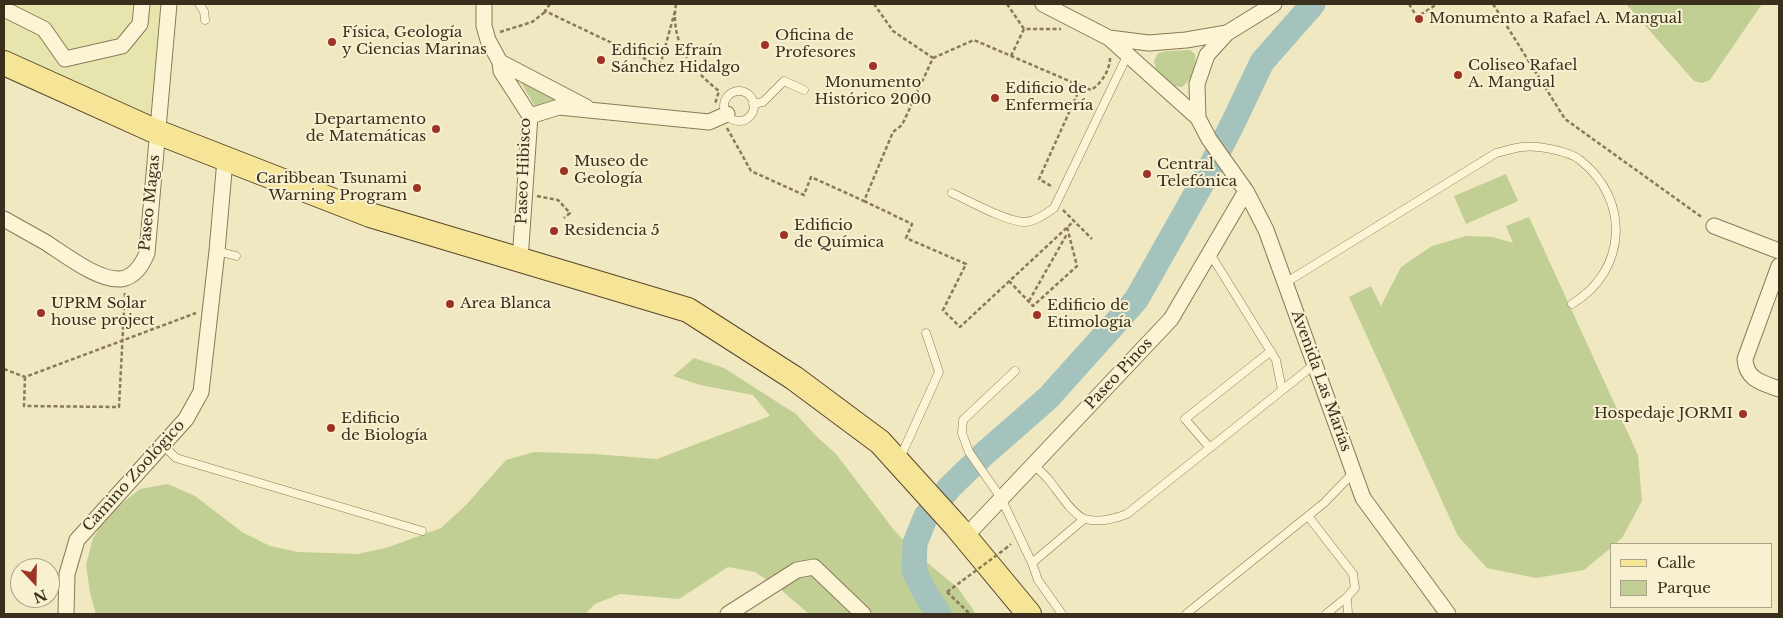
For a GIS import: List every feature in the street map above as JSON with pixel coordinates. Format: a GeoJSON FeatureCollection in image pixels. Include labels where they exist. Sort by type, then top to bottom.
{"type":"FeatureCollection","features":[{"type":"Feature","properties":{"kind":"main road"},"geometry":{"type":"LineString","coordinates":[[4,63],[157,132],[370,215],[688,310],[794,378],[880,442],[960,532],[1018,609]]}},
{"type":"Feature","properties":{"kind":"street"},"geometry":{"type":"LineString","coordinates":[[4,8],[44,29],[65,59],[122,46],[140,24],[142,4]]}},
{"type":"Feature","properties":{"kind":"street","name":"Paseo Magas"},"geometry":{"type":"LineString","coordinates":[[126,277],[135,273],[143,264],[147,253],[169,4]]}},
{"type":"Feature","properties":{"kind":"street","name":"Paseo Hibisco"},"geometry":{"type":"LineString","coordinates":[[484,4],[484,26],[488,40],[500,62],[501,71],[530,116],[520,260]]}},
{"type":"Feature","properties":{"kind":"street"},"geometry":{"type":"LineString","coordinates":[[1043,4],[1109,38],[1198,118]]}},
{"type":"Feature","properties":{"kind":"street"},"geometry":{"type":"LineString","coordinates":[[1198,118],[1197,84],[1207,55],[1227,33],[1274,4]]}},
{"type":"Feature","properties":{"kind":"street"},"geometry":{"type":"LineString","coordinates":[[1109,38],[1149,43],[1186,40],[1227,33]]}},
{"type":"Feature","properties":{"kind":"street"},"geometry":{"type":"LineString","coordinates":[[500,62],[592,110]]}},
{"type":"Feature","properties":{"kind":"street"},"geometry":{"type":"LineString","coordinates":[[530,116],[559,107],[709,122],[723,116]]}},
{"type":"Feature","properties":{"kind":"street","name":"Avenida Las Marías"},"geometry":{"type":"LineString","coordinates":[[1198,118],[1246,191],[1266,230],[1364,498],[1448,614]]}},
{"type":"Feature","properties":{"kind":"street","name":"Camino Zoológico"},"geometry":{"type":"LineString","coordinates":[[66,614],[67,574],[77,540],[186,419],[201,392],[225,160]]}},
{"type":"Feature","properties":{"kind":"street","name":"Paseo Pinos"},"geometry":{"type":"LineString","coordinates":[[960,532],[1002,498],[1171,320],[1246,191]]}},
{"type":"Feature","properties":{"kind":"street"},"geometry":{"type":"LineString","coordinates":[[4,219],[91,270],[108,278],[122,279],[126,277]]}},
{"type":"Feature","properties":{"kind":"street"},"geometry":{"type":"LineString","coordinates":[[1714,226],[1779,251]]}},
{"type":"Feature","properties":{"kind":"street"},"geometry":{"type":"LineString","coordinates":[[1779,266],[1744,360],[1745,367],[1753,379],[1779,389]]}},
{"type":"Feature","properties":{"kind":"street"},"geometry":{"type":"LineString","coordinates":[[728,614],[797,570],[814,567],[863,614]]}},
{"type":"Feature","properties":{"kind":"lane"},"geometry":{"type":"LineString","coordinates":[[199,4],[204,11],[204,20]]}},
{"type":"Feature","properties":{"kind":"lane"},"geometry":{"type":"LineString","coordinates":[[952,193],[1012,221],[1026,222],[1042,216],[1054,208],[1128,54]]}},
{"type":"Feature","properties":{"kind":"lane"},"geometry":{"type":"LineString","coordinates":[[753,104],[763,102],[784,81],[804,90]]}},
{"type":"Feature","properties":{"kind":"lane"},"geometry":{"type":"LineString","coordinates":[[737,91],[746,92],[753,100],[753,112],[745,120],[735,120],[723,116],[724,105],[728,95],[737,91]]}},
{"type":"Feature","properties":{"kind":"lane"},"geometry":{"type":"LineString","coordinates":[[1285,283],[1496,153],[1523,146],[1553,149],[1580,160],[1601,182],[1614,207],[1617,232],[1612,255],[1603,276],[1585,296],[1572,304]]}},
{"type":"Feature","properties":{"kind":"lane"},"geometry":{"type":"LineString","coordinates":[[217,251],[236,256]]}},
{"type":"Feature","properties":{"kind":"lane"},"geometry":{"type":"LineString","coordinates":[[1209,252],[1276,360],[1282,390]]}},
{"type":"Feature","properties":{"kind":"lane"},"geometry":{"type":"LineString","coordinates":[[905,470],[939,372],[926,333]]}},
{"type":"Feature","properties":{"kind":"lane"},"geometry":{"type":"LineString","coordinates":[[1210,448],[1185,419],[1271,351]]}},
{"type":"Feature","properties":{"kind":"lane"},"geometry":{"type":"LineString","coordinates":[[1034,465],[1084,519],[1113,520],[1127,514],[1315,364]]}},
{"type":"Feature","properties":{"kind":"lane"},"geometry":{"type":"LineString","coordinates":[[1015,371],[963,420],[962,433],[970,452],[1002,498],[1038,580],[1062,614]]}},
{"type":"Feature","properties":{"kind":"lane"},"geometry":{"type":"LineString","coordinates":[[163,445],[176,458],[422,531]]}},
{"type":"Feature","properties":{"kind":"lane"},"geometry":{"type":"LineString","coordinates":[[1186,614],[1324,503],[1354,472]]}},
{"type":"Feature","properties":{"kind":"lane"},"geometry":{"type":"LineString","coordinates":[[1308,516],[1353,574],[1355,588],[1326,614]]}},
{"type":"Feature","properties":{"kind":"lane"},"geometry":{"type":"LineString","coordinates":[[1032,563],[1084,519]]}},
{"type":"Feature","properties":{"kind":"lane"},"geometry":{"type":"LineString","coordinates":[[1347,597],[1348,614]]}},
{"type":"Feature","properties":{"kind":"path"},"geometry":{"type":"LineString","coordinates":[[498,38],[500,32],[532,22],[546,11],[550,4]]}},
{"type":"Feature","properties":{"kind":"path"},"geometry":{"type":"LineString","coordinates":[[874,4],[894,31],[934,58]]}},
{"type":"Feature","properties":{"kind":"path"},"geometry":{"type":"LineString","coordinates":[[1007,4],[1024,30]]}},
{"type":"Feature","properties":{"kind":"path"},"geometry":{"type":"LineString","coordinates":[[1409,4],[1417,17],[1437,4]]}},
{"type":"Feature","properties":{"kind":"path"},"geometry":{"type":"LineString","coordinates":[[1493,4],[1566,118],[1714,226]]}},
{"type":"Feature","properties":{"kind":"path"},"geometry":{"type":"LineString","coordinates":[[546,11],[660,66],[676,6]]}},
{"type":"Feature","properties":{"kind":"path"},"geometry":{"type":"LineString","coordinates":[[676,6],[675,30],[679,41],[689,62],[701,77],[719,91],[714,107],[723,116],[751,171],[804,196],[811,177],[912,224],[906,238],[966,264],[942,310],[960,327],[1074,221]]}},
{"type":"Feature","properties":{"kind":"path"},"geometry":{"type":"LineString","coordinates":[[1011,56],[1024,30]]}},
{"type":"Feature","properties":{"kind":"path"},"geometry":{"type":"LineString","coordinates":[[1024,30],[1066,30]]}},
{"type":"Feature","properties":{"kind":"path"},"geometry":{"type":"LineString","coordinates":[[864,201],[893,132],[902,124],[934,58],[974,40],[1091,90],[1098,86],[1110,64],[1110,58]]}},
{"type":"Feature","properties":{"kind":"path"},"geometry":{"type":"LineString","coordinates":[[1081,86],[1038,179],[1054,188],[1050,200],[1092,239]]}},
{"type":"Feature","properties":{"kind":"path"},"geometry":{"type":"LineString","coordinates":[[533,195],[558,200],[570,213],[564,218]]}},
{"type":"Feature","properties":{"kind":"path"},"geometry":{"type":"LineString","coordinates":[[1009,281],[1033,306],[1077,266],[1067,227]]}},
{"type":"Feature","properties":{"kind":"path"},"geometry":{"type":"LineString","coordinates":[[1029,301],[1068,233]]}},
{"type":"Feature","properties":{"kind":"path"},"geometry":{"type":"LineString","coordinates":[[119,407],[126,277]]}},
{"type":"Feature","properties":{"kind":"path"},"geometry":{"type":"LineString","coordinates":[[4,369],[25,377],[211,307]]}},
{"type":"Feature","properties":{"kind":"path"},"geometry":{"type":"LineString","coordinates":[[25,377],[24,406],[119,407],[122,410]]}},
{"type":"Feature","properties":{"kind":"path"},"geometry":{"type":"LineString","coordinates":[[970,614],[947,592],[1005,549]]}},
{"type":"Feature","properties":{"kind":"green space"},"geometry":{"type":"Polygon","coordinates":[[[4,4],[164,4],[152,117],[4,55],[4,4]]]}},
{"type":"Feature","properties":{"kind":"green space"},"geometry":{"type":"Polygon","coordinates":[[[1626,4],[1762,4],[1710,80],[1702,83],[1694,81],[1626,4]]]}},
{"type":"Feature","properties":{"kind":"green space"},"geometry":{"type":"Polygon","coordinates":[[[1190,50],[1195,54],[1195,63],[1189,81],[1182,87],[1174,86],[1156,69],[1154,61],[1158,53],[1190,50]]]}},
{"type":"Feature","properties":{"kind":"green space"},"geometry":{"type":"Polygon","coordinates":[[[520,81],[556,99],[535,106],[520,81]]]}},
{"type":"Feature","properties":{"kind":"green space"},"geometry":{"type":"Polygon","coordinates":[[[1506,174],[1518,201],[1466,224],[1454,196],[1506,174]]]}},
{"type":"Feature","properties":{"kind":"green space"},"geometry":{"type":"Polygon","coordinates":[[[1529,217],[1638,455],[1642,501],[1622,538],[1616,543],[1610,543],[1610,549],[1584,570],[1536,578],[1487,568],[1458,536],[1349,297],[1371,286],[1381,306],[1401,267],[1432,246],[1466,236],[1493,237],[1513,243],[1506,226],[1529,217]]]}},
{"type":"Feature","properties":{"kind":"green space"},"geometry":{"type":"Polygon","coordinates":[[[694,358],[724,368],[796,414],[836,454],[894,530],[913,551],[958,588],[976,614],[809,614],[779,588],[755,572],[728,567],[679,599],[620,594],[595,604],[585,614],[96,614],[90,593],[86,565],[93,538],[109,513],[140,489],[168,484],[195,496],[242,532],[270,546],[298,552],[357,554],[386,548],[441,528],[466,505],[506,460],[534,452],[657,459],[770,416],[753,395],[700,385],[673,376],[694,358]]]}},
{"type":"Feature","properties":{"kind":"waterway"},"geometry":{"type":"LineString","coordinates":[[939,614],[914,571],[915,543],[926,516],[950,487],[984,454],[1048,398],[1136,300],[1201,185],[1262,62],[1313,4]]}},
{"type":"Feature","properties":{"kind":"place","name":"Monumento a Rafael A. Mangual"},"geometry":{"type":"Point","coordinates":[1419,19]}},
{"type":"Feature","properties":{"kind":"place","name":"Física, Geología y Ciencias Marinas"},"geometry":{"type":"Point","coordinates":[332,42]}},
{"type":"Feature","properties":{"kind":"place","name":"Oficina de Profesores"},"geometry":{"type":"Point","coordinates":[765,45]}},
{"type":"Feature","properties":{"kind":"place","name":"Edificio Efraín Sánchez Hidalgo"},"geometry":{"type":"Point","coordinates":[601,60]}},
{"type":"Feature","properties":{"kind":"place","name":"Monumento Histórico 2000"},"geometry":{"type":"Point","coordinates":[873,66]}},
{"type":"Feature","properties":{"kind":"place","name":"Coliseo Rafael A. Mangual"},"geometry":{"type":"Point","coordinates":[1458,75]}},
{"type":"Feature","properties":{"kind":"place","name":"Edificio de Enfermería"},"geometry":{"type":"Point","coordinates":[995,98]}},
{"type":"Feature","properties":{"kind":"place","name":"Departamento de Matemáticas"},"geometry":{"type":"Point","coordinates":[436,129]}},
{"type":"Feature","properties":{"kind":"place","name":"Museo de Geología"},"geometry":{"type":"Point","coordinates":[564,171]}},
{"type":"Feature","properties":{"kind":"place","name":"Central Telefónica"},"geometry":{"type":"Point","coordinates":[1147,174]}},
{"type":"Feature","properties":{"kind":"place","name":"Caribbean Tsunami Warning Program"},"geometry":{"type":"Point","coordinates":[417,188]}},
{"type":"Feature","properties":{"kind":"place","name":"Residencia 5"},"geometry":{"type":"Point","coordinates":[554,231]}},
{"type":"Feature","properties":{"kind":"place","name":"Edificio de Química"},"geometry":{"type":"Point","coordinates":[784,235]}},
{"type":"Feature","properties":{"kind":"place","name":"Area Blanca"},"geometry":{"type":"Point","coordinates":[450,304]}},
{"type":"Feature","properties":{"kind":"place","name":"UPRM Solar house project"},"geometry":{"type":"Point","coordinates":[41,313]}},
{"type":"Feature","properties":{"kind":"place","name":"Edificio de Etimología"},"geometry":{"type":"Point","coordinates":[1037,315]}},
{"type":"Feature","properties":{"kind":"place","name":"Hospedaje JORMI"},"geometry":{"type":"Point","coordinates":[1743,414]}},
{"type":"Feature","properties":{"kind":"place","name":"Edificio de Biología"},"geometry":{"type":"Point","coordinates":[331,428]}}]}
